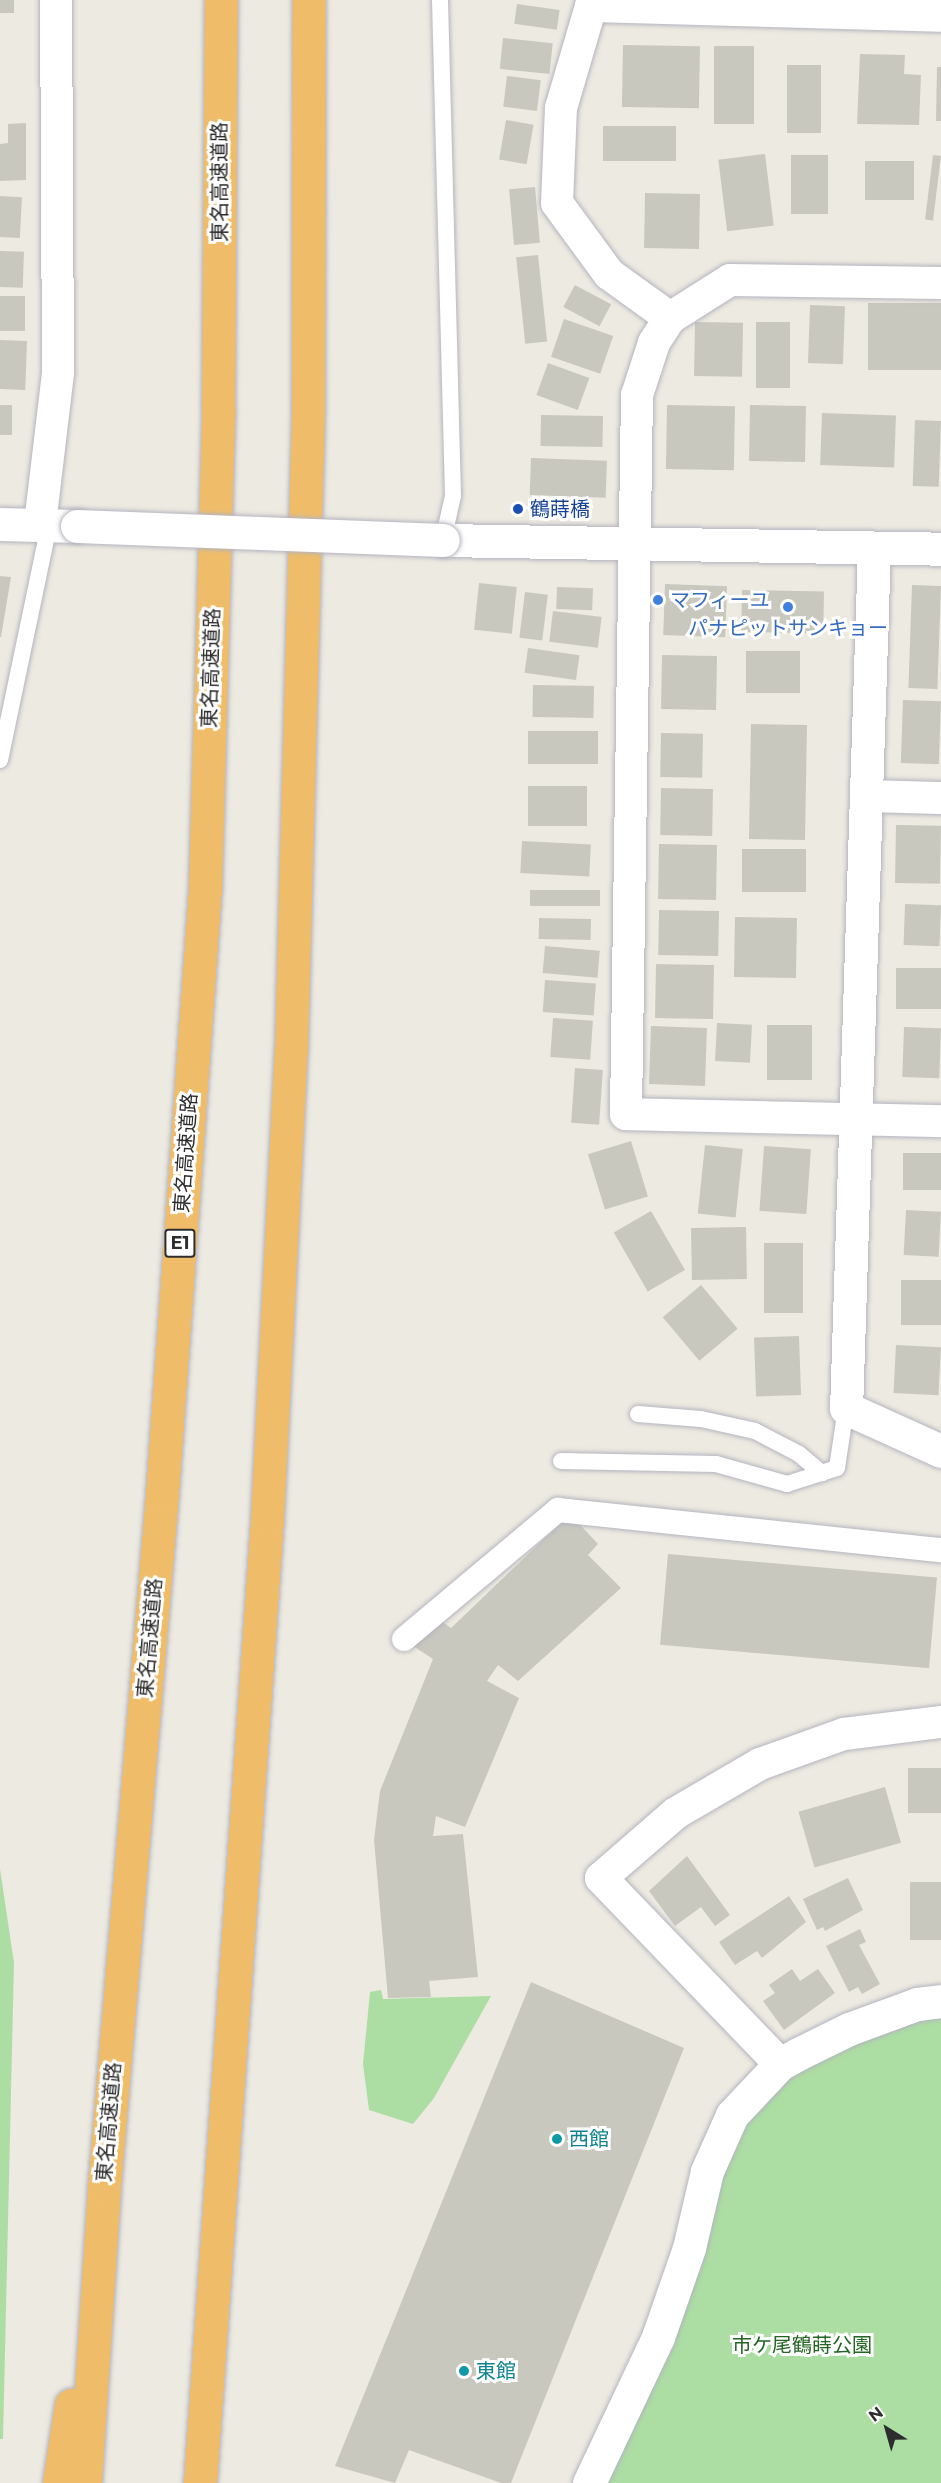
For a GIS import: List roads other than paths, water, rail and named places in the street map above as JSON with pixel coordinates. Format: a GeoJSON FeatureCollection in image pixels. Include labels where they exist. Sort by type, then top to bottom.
{"type":"FeatureCollection","features":[{"type":"Feature","properties":{"kind":"highway","name":"東名高速道路"},"geometry":{"type":"LineString","coordinates":[[85,2483],[104,2188],[161,1506],[205,888],[218,409],[221,0]]}},
{"type":"Feature","properties":{"kind":"highway"},"geometry":{"type":"LineString","coordinates":[[200,2483],[268,1507],[291,1050],[308,413],[309,0]]}},
{"type":"Feature","properties":{"kind":"highway"},"geometry":{"type":"LineString","coordinates":[[59,2483],[104,2188]]}},
{"type":"Feature","properties":{"kind":"street"},"geometry":{"type":"LineString","coordinates":[[55,525],[58,372],[56,0]]}},
{"type":"Feature","properties":{"kind":"street"},"geometry":{"type":"LineString","coordinates":[[670,318],[609,274],[557,203],[561,108],[591,3],[941,16]]}},
{"type":"Feature","properties":{"kind":"street"},"geometry":{"type":"LineString","coordinates":[[941,283],[730,280],[670,318],[654,343],[637,395],[626,1114],[941,1121]]}},
{"type":"Feature","properties":{"kind":"street"},"geometry":{"type":"LineString","coordinates":[[0,524],[442,540],[941,549]]}},
{"type":"Feature","properties":{"kind":"street"},"geometry":{"type":"LineString","coordinates":[[874,548],[846,1408],[941,1451]]}},
{"type":"Feature","properties":{"kind":"street"},"geometry":{"type":"LineString","coordinates":[[866,796],[941,798]]}},
{"type":"Feature","properties":{"kind":"street"},"geometry":{"type":"LineString","coordinates":[[404,1639],[558,1510],[941,1550]]}},
{"type":"Feature","properties":{"kind":"street"},"geometry":{"type":"LineString","coordinates":[[780,2064],[601,1878],[676,1813],[760,1764],[844,1734],[941,1722]]}},
{"type":"Feature","properties":{"kind":"street"},"geometry":{"type":"LineString","coordinates":[[589,2483],[658,2337],[689,2248],[706,2171],[732,2115],[780,2064],[849,2028],[917,2004],[941,2001]]}},
{"type":"Feature","properties":{"kind":"lane"},"geometry":{"type":"LineString","coordinates":[[440,0],[453,496],[442,540]]}},
{"type":"Feature","properties":{"kind":"lane"},"geometry":{"type":"LineString","coordinates":[[0,760],[55,525]]}},
{"type":"Feature","properties":{"kind":"lane"},"geometry":{"type":"LineString","coordinates":[[561,1461],[716,1464],[786,1484],[837,1468],[846,1408]]}},
{"type":"Feature","properties":{"kind":"lane"},"geometry":{"type":"LineString","coordinates":[[639,1414],[701,1419],[755,1431],[799,1454],[822,1473]]}},
{"type":"Feature","properties":{"kind":"place","name":"鶴蒔橋"},"geometry":{"type":"Point","coordinates":[518,509]}},
{"type":"Feature","properties":{"kind":"place","name":"マフィーユ"},"geometry":{"type":"Point","coordinates":[658,600]}},
{"type":"Feature","properties":{"kind":"place","name":"パナピットサンキョー"},"geometry":{"type":"Point","coordinates":[788,607]}},
{"type":"Feature","properties":{"kind":"place","name":"西館"},"geometry":{"type":"Point","coordinates":[557,2139]}},
{"type":"Feature","properties":{"kind":"place","name":"東館"},"geometry":{"type":"Point","coordinates":[464,2371]}},
{"type":"Feature","properties":{"kind":"park label","name":"市ケ尾鶴蒔公園"},"geometry":{"type":"Point","coordinates":[802,2345]}}]}
